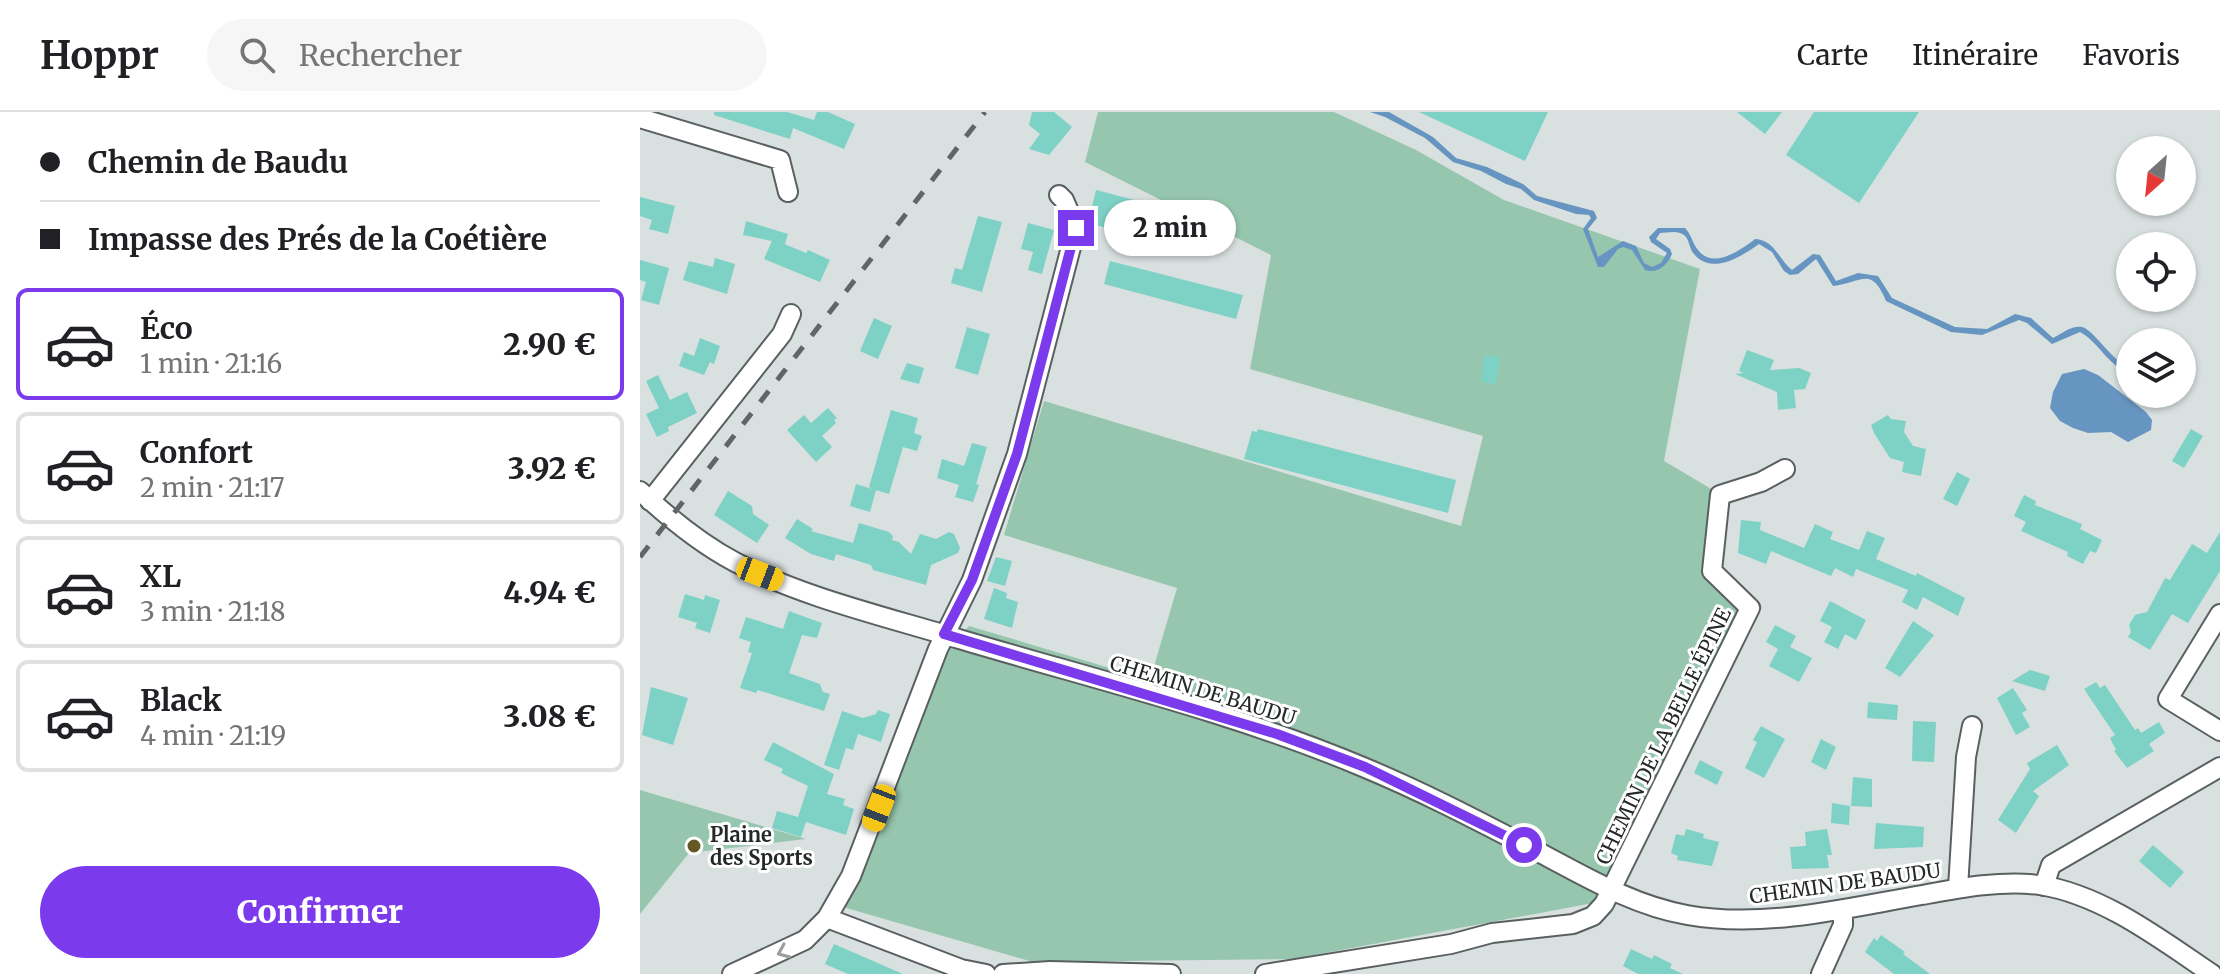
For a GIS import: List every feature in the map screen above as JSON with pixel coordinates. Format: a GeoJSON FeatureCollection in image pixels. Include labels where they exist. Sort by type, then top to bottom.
{"type":"FeatureCollection","features":[{"type":"Feature","properties":{"kind":"street"},"geometry":{"type":"LineString","coordinates":[[640,118],[780,160],[788,192]]}},
{"type":"Feature","properties":{"kind":"street"},"geometry":{"type":"LineString","coordinates":[[732,974],[797,946],[827,918],[851,876],[944,634],[972,580],[1026,425],[1076,228],[1059,195]]}},
{"type":"Feature","properties":{"kind":"street"},"geometry":{"type":"LineString","coordinates":[[645,496],[782,334],[791,314]]}},
{"type":"Feature","properties":{"kind":"street","name":"CHEMIN DE LA BELLE ÉPINE"},"geometry":{"type":"LineString","coordinates":[[1611,890],[1750,608],[1712,571],[1720,495],[1761,482],[1785,469]]}},
{"type":"Feature","properties":{"kind":"street","name":"CHEMIN DE BAUDU"},"geometry":{"type":"LineString","coordinates":[[645,496],[688,533],[732,561],[760,574],[944,634],[1277,734],[1336,756],[1454,809],[1611,890],[1682,914],[1725,921],[1778,918],[1958,888],[2015,883],[2044,886],[2094,902],[2149,931],[2212,974]]}},
{"type":"Feature","properties":{"kind":"street"},"geometry":{"type":"LineString","coordinates":[[2220,614],[2168,699],[2220,731]]}},
{"type":"Feature","properties":{"kind":"street"},"geometry":{"type":"LineString","coordinates":[[1958,888],[1966,757],[1972,726]]}},
{"type":"Feature","properties":{"kind":"street"},"geometry":{"type":"LineString","coordinates":[[2044,886],[2051,865],[2220,767]]}},
{"type":"Feature","properties":{"kind":"street"},"geometry":{"type":"LineString","coordinates":[[1265,974],[1451,944],[1492,933],[1573,924],[1593,916],[1611,890]]}},
{"type":"Feature","properties":{"kind":"street"},"geometry":{"type":"LineString","coordinates":[[1821,974],[1843,925],[1843,909]]}},
{"type":"Feature","properties":{"kind":"street"},"geometry":{"type":"LineString","coordinates":[[827,918],[961,969],[986,974]]}},
{"type":"Feature","properties":{"kind":"street"},"geometry":{"type":"LineString","coordinates":[[1003,974],[1050,971],[1171,974]]}},
{"type":"Feature","properties":{"kind":"green space"},"geometry":{"type":"Polygon","coordinates":[[[1098,112],[1334,112],[1416,150],[1504,200],[1700,269],[1664,461],[1713,490],[1702,576],[1739,610],[1593,903],[1293,959],[1033,962],[843,907],[946,651],[969,626],[1150,680],[1177,588],[1004,535],[1044,401],[1461,526],[1483,436],[1250,369],[1271,255],[1085,162],[1098,112]]]}},
{"type":"Feature","properties":{"kind":"green space","name":"Plaine des Sports"},"geometry":{"type":"Polygon","coordinates":[[[640,790],[806,839],[689,853],[640,914],[640,790]]]}},
{"type":"Feature","properties":{"kind":"water"},"geometry":{"type":"Polygon","coordinates":[[[1370,112],[1389,112],[1433,137],[1456,158],[1487,167],[1523,184],[1537,196],[1594,211],[1597,218],[1588,229],[1598,257],[1623,241],[1636,246],[1644,263],[1652,267],[1661,263],[1667,253],[1651,242],[1649,237],[1658,228],[1685,228],[1698,250],[1711,258],[1727,256],[1755,239],[1762,240],[1792,270],[1813,254],[1820,255],[1836,281],[1858,273],[1878,276],[1892,298],[1955,327],[1987,329],[2015,314],[2031,318],[2053,338],[2082,327],[2116,359],[2116,365],[2080,332],[2052,344],[2019,320],[1982,335],[1951,332],[1886,301],[1881,290],[1870,280],[1833,286],[1816,259],[1798,274],[1790,275],[1772,252],[1759,244],[1727,262],[1709,263],[1694,254],[1683,234],[1660,233],[1656,239],[1672,254],[1661,268],[1645,270],[1632,250],[1623,247],[1604,267],[1598,267],[1583,229],[1591,218],[1589,215],[1576,214],[1534,200],[1521,189],[1453,162],[1425,138],[1370,112]]]}},
{"type":"Feature","properties":{"kind":"water"},"geometry":{"type":"Polygon","coordinates":[[[2084,369],[2098,375],[2116,389],[2116,408],[2141,408],[2152,420],[2151,430],[2128,442],[2111,432],[2088,433],[2060,421],[2050,408],[2053,392],[2062,374],[2084,369]]]}},
{"type":"Feature","properties":{"kind":"building"},"geometry":{"type":"Polygon","coordinates":[[[714,112],[787,112],[814,120],[817,112],[828,112],[855,124],[844,149],[793,128],[790,139],[714,115],[714,112]]]}},
{"type":"Feature","properties":{"kind":"building"},"geometry":{"type":"Polygon","coordinates":[[[1032,112],[1054,112],[1072,127],[1049,155],[1029,149],[1040,134],[1029,125],[1032,112]]]}},
{"type":"Feature","properties":{"kind":"building"},"geometry":{"type":"Polygon","coordinates":[[[1419,112],[1548,112],[1525,161],[1419,112]]]}},
{"type":"Feature","properties":{"kind":"building"},"geometry":{"type":"Polygon","coordinates":[[[1737,112],[1782,112],[1765,134],[1737,112]]]}},
{"type":"Feature","properties":{"kind":"building"},"geometry":{"type":"Polygon","coordinates":[[[1814,112],[1919,112],[1859,203],[1786,155],[1814,112]]]}},
{"type":"Feature","properties":{"kind":"building"},"geometry":{"type":"Polygon","coordinates":[[[1096,190],[1142,202],[1133,235],[1088,223],[1096,190]]]}},
{"type":"Feature","properties":{"kind":"building"},"geometry":{"type":"Polygon","coordinates":[[[640,197],[675,206],[668,234],[649,229],[652,220],[640,216],[640,197]]]}},
{"type":"Feature","properties":{"kind":"building"},"geometry":{"type":"Polygon","coordinates":[[[978,216],[1002,222],[982,292],[951,283],[955,268],[962,270],[978,216]]]}},
{"type":"Feature","properties":{"kind":"building"},"geometry":{"type":"Polygon","coordinates":[[[746,221],[788,234],[785,244],[782,243],[830,260],[820,282],[764,259],[772,241],[743,235],[746,221]]]}},
{"type":"Feature","properties":{"kind":"building"},"geometry":{"type":"Polygon","coordinates":[[[1028,223],[1054,230],[1042,274],[1028,270],[1033,252],[1021,249],[1028,223]]]}},
{"type":"Feature","properties":{"kind":"building"},"geometry":{"type":"Polygon","coordinates":[[[715,258],[735,264],[727,294],[683,280],[689,261],[713,267],[715,258]]]}},
{"type":"Feature","properties":{"kind":"building"},"geometry":{"type":"Polygon","coordinates":[[[640,260],[669,268],[659,305],[641,300],[646,282],[640,280],[640,260]]]}},
{"type":"Feature","properties":{"kind":"building"},"geometry":{"type":"Polygon","coordinates":[[[1110,261],[1243,295],[1236,319],[1104,284],[1110,261]]]}},
{"type":"Feature","properties":{"kind":"building"},"geometry":{"type":"Polygon","coordinates":[[[874,318],[892,326],[878,359],[860,351],[874,318]]]}},
{"type":"Feature","properties":{"kind":"building"},"geometry":{"type":"Polygon","coordinates":[[[967,327],[990,334],[978,375],[955,368],[967,327]]]}},
{"type":"Feature","properties":{"kind":"building"},"geometry":{"type":"Polygon","coordinates":[[[700,338],[720,346],[714,364],[710,362],[704,375],[679,366],[684,352],[694,356],[700,338]]]}},
{"type":"Feature","properties":{"kind":"building"},"geometry":{"type":"Polygon","coordinates":[[[1747,350],[1774,360],[1770,370],[1799,368],[1811,373],[1805,389],[1794,390],[1796,408],[1778,410],[1777,392],[1735,374],[1744,373],[1739,371],[1747,350]]]}},
{"type":"Feature","properties":{"kind":"building"},"geometry":{"type":"Polygon","coordinates":[[[1484,355],[1500,357],[1496,384],[1481,382],[1484,355]]]}},
{"type":"Feature","properties":{"kind":"building"},"geometry":{"type":"Polygon","coordinates":[[[907,363],[924,368],[919,384],[900,379],[907,363]]]}},
{"type":"Feature","properties":{"kind":"building"},"geometry":{"type":"Polygon","coordinates":[[[658,375],[670,400],[687,392],[697,413],[668,427],[669,431],[657,437],[646,414],[659,408],[646,381],[658,375]]]}},
{"type":"Feature","properties":{"kind":"building"},"geometry":{"type":"Polygon","coordinates":[[[828,408],[837,418],[834,420],[836,423],[822,436],[832,447],[816,462],[787,430],[804,415],[811,423],[828,408]]]}},
{"type":"Feature","properties":{"kind":"building"},"geometry":{"type":"Polygon","coordinates":[[[891,410],[918,418],[914,433],[922,436],[917,451],[903,447],[889,494],[876,490],[870,512],[850,506],[856,484],[872,489],[869,487],[891,410]]]}},
{"type":"Feature","properties":{"kind":"building"},"geometry":{"type":"Polygon","coordinates":[[[1888,415],[1891,419],[1906,421],[1904,432],[1913,446],[1926,449],[1921,476],[1902,472],[1904,462],[1890,458],[1874,433],[1871,425],[1888,415]]]}},
{"type":"Feature","properties":{"kind":"building"},"geometry":{"type":"Polygon","coordinates":[[[1258,429],[1456,480],[1448,513],[1244,459],[1252,431],[1257,432],[1258,429]]]}},
{"type":"Feature","properties":{"kind":"building"},"geometry":{"type":"Polygon","coordinates":[[[2191,429],[2203,436],[2184,468],[2172,461],[2191,429]]]}},
{"type":"Feature","properties":{"kind":"building"},"geometry":{"type":"Polygon","coordinates":[[[972,443],[987,447],[973,502],[955,497],[959,485],[937,478],[942,459],[964,466],[972,443]]]}},
{"type":"Feature","properties":{"kind":"building"},"geometry":{"type":"Polygon","coordinates":[[[1957,472],[1970,479],[1957,506],[1943,499],[1957,472]]]}},
{"type":"Feature","properties":{"kind":"building"},"geometry":{"type":"Polygon","coordinates":[[[728,491],[752,506],[753,514],[769,525],[757,543],[714,515],[728,491]]]}},
{"type":"Feature","properties":{"kind":"building"},"geometry":{"type":"Polygon","coordinates":[[[2024,495],[2036,501],[2035,505],[2082,524],[2080,529],[2102,540],[2096,553],[2090,551],[2083,564],[2067,556],[2068,552],[2021,531],[2026,522],[2014,516],[2024,495]]]}},
{"type":"Feature","properties":{"kind":"building"},"geometry":{"type":"Polygon","coordinates":[[[797,519],[813,529],[811,531],[853,543],[859,523],[889,532],[892,540],[899,542],[911,554],[920,534],[936,539],[949,532],[954,534],[960,548],[958,553],[931,565],[926,585],[873,570],[871,565],[836,554],[834,561],[811,554],[785,538],[797,519]]]}},
{"type":"Feature","properties":{"kind":"building"},"geometry":{"type":"Polygon","coordinates":[[[1741,520],[1761,522],[1760,530],[1804,548],[1815,524],[1833,532],[1830,539],[1859,550],[1867,531],[1885,538],[1876,559],[1916,576],[1917,573],[1965,598],[1958,616],[1923,597],[1917,610],[1902,602],[1908,590],[1856,569],[1853,577],[1835,568],[1831,576],[1771,551],[1766,564],[1738,553],[1741,520]]]}},
{"type":"Feature","properties":{"kind":"building"},"geometry":{"type":"Polygon","coordinates":[[[2220,532],[2220,571],[2188,623],[2172,614],[2150,650],[2128,637],[2131,632],[2129,625],[2135,615],[2147,612],[2165,578],[2170,580],[2192,544],[2207,553],[2220,532]]]}},
{"type":"Feature","properties":{"kind":"building"},"geometry":{"type":"Polygon","coordinates":[[[996,557],[1012,561],[1005,586],[987,581],[996,557]]]}},
{"type":"Feature","properties":{"kind":"building"},"geometry":{"type":"Polygon","coordinates":[[[994,588],[1007,593],[1006,598],[1018,602],[1012,628],[984,619],[994,588]]]}},
{"type":"Feature","properties":{"kind":"building"},"geometry":{"type":"Polygon","coordinates":[[[685,594],[704,600],[705,595],[720,600],[710,633],[695,628],[697,623],[678,617],[685,594]]]}},
{"type":"Feature","properties":{"kind":"building"},"geometry":{"type":"Polygon","coordinates":[[[1830,601],[1866,620],[1856,640],[1845,634],[1838,649],[1824,642],[1832,627],[1820,621],[1830,601]]]}},
{"type":"Feature","properties":{"kind":"building"},"geometry":{"type":"Polygon","coordinates":[[[789,611],[822,623],[817,638],[802,635],[789,673],[820,684],[823,692],[830,694],[824,711],[758,690],[756,693],[740,688],[752,653],[748,652],[751,642],[739,638],[746,617],[783,629],[789,611]]]}},
{"type":"Feature","properties":{"kind":"building"},"geometry":{"type":"Polygon","coordinates":[[[1913,621],[1934,635],[1900,677],[1885,668],[1913,621]]]}},
{"type":"Feature","properties":{"kind":"building"},"geometry":{"type":"Polygon","coordinates":[[[1775,625],[1796,636],[1790,647],[1812,658],[1799,682],[1769,666],[1778,649],[1766,642],[1775,625]]]}},
{"type":"Feature","properties":{"kind":"building"},"geometry":{"type":"Polygon","coordinates":[[[2030,670],[2050,676],[2045,691],[2012,681],[2030,670]]]}},
{"type":"Feature","properties":{"kind":"building"},"geometry":{"type":"Polygon","coordinates":[[[2096,682],[2100,688],[2105,685],[2135,730],[2138,728],[2141,733],[2159,722],[2165,733],[2149,744],[2154,751],[2127,768],[2114,751],[2110,738],[2115,735],[2084,689],[2096,682]]]}},
{"type":"Feature","properties":{"kind":"building"},"geometry":{"type":"Polygon","coordinates":[[[651,687],[688,698],[673,745],[642,735],[651,687]]]}},
{"type":"Feature","properties":{"kind":"building"},"geometry":{"type":"Polygon","coordinates":[[[2013,688],[2027,710],[2022,713],[2030,727],[2016,735],[1997,698],[2013,688]]]}},
{"type":"Feature","properties":{"kind":"building"},"geometry":{"type":"Polygon","coordinates":[[[1868,702],[1898,705],[1897,720],[1867,718],[1868,702]]]}},
{"type":"Feature","properties":{"kind":"building"},"geometry":{"type":"Polygon","coordinates":[[[878,710],[890,714],[881,742],[858,734],[853,750],[846,748],[839,770],[824,765],[842,711],[863,718],[876,714],[878,710]]]}},
{"type":"Feature","properties":{"kind":"building"},"geometry":{"type":"Polygon","coordinates":[[[1913,721],[1936,722],[1934,762],[1912,761],[1913,721]]]}},
{"type":"Feature","properties":{"kind":"building"},"geometry":{"type":"Polygon","coordinates":[[[1761,726],[1785,739],[1764,778],[1745,768],[1757,742],[1753,740],[1761,726]]]}},
{"type":"Feature","properties":{"kind":"building"},"geometry":{"type":"Polygon","coordinates":[[[1821,739],[1836,747],[1826,770],[1811,762],[1821,739]]]}},
{"type":"Feature","properties":{"kind":"building"},"geometry":{"type":"Polygon","coordinates":[[[773,742],[834,774],[827,794],[845,799],[843,805],[854,809],[846,835],[806,822],[801,837],[772,828],[777,811],[798,817],[808,786],[781,773],[783,769],[764,760],[773,742]]]}},
{"type":"Feature","properties":{"kind":"building"},"geometry":{"type":"Polygon","coordinates":[[[2057,745],[2069,765],[2033,791],[2039,796],[2016,833],[1998,820],[2030,769],[2027,763],[2057,745]]]}},
{"type":"Feature","properties":{"kind":"building"},"geometry":{"type":"Polygon","coordinates":[[[1700,760],[1723,772],[1717,785],[1694,773],[1700,760]]]}},
{"type":"Feature","properties":{"kind":"building"},"geometry":{"type":"Polygon","coordinates":[[[1853,777],[1872,779],[1872,807],[1851,806],[1853,777]]]}},
{"type":"Feature","properties":{"kind":"building"},"geometry":{"type":"Polygon","coordinates":[[[1832,803],[1850,806],[1849,825],[1831,823],[1832,803]]]}},
{"type":"Feature","properties":{"kind":"building"},"geometry":{"type":"Polygon","coordinates":[[[1876,823],[1924,827],[1923,847],[1874,849],[1876,823]]]}},
{"type":"Feature","properties":{"kind":"building"},"geometry":{"type":"Polygon","coordinates":[[[1686,829],[1719,842],[1712,866],[1677,860],[1678,856],[1671,853],[1676,834],[1684,836],[1686,829]]]}},
{"type":"Feature","properties":{"kind":"building"},"geometry":{"type":"Polygon","coordinates":[[[1827,829],[1832,855],[1827,855],[1829,868],[1792,869],[1790,847],[1806,846],[1805,832],[1827,829]]]}},
{"type":"Feature","properties":{"kind":"building"},"geometry":{"type":"Polygon","coordinates":[[[2153,845],[2184,872],[2170,888],[2139,861],[2153,845]]]}},
{"type":"Feature","properties":{"kind":"building"},"geometry":{"type":"Polygon","coordinates":[[[1881,935],[1930,974],[1894,974],[1865,952],[1874,938],[1877,941],[1881,935]]]}},
{"type":"Feature","properties":{"kind":"building"},"geometry":{"type":"Polygon","coordinates":[[[834,944],[903,974],[848,974],[825,964],[834,944]]]}},
{"type":"Feature","properties":{"kind":"building"},"geometry":{"type":"Polygon","coordinates":[[[1631,949],[1652,959],[1654,955],[1683,974],[1638,974],[1623,966],[1631,949]]]}},
{"type":"Feature","properties":{"kind":"railway"},"geometry":{"type":"LineString","coordinates":[[640,557],[985,112]]}},
{"type":"Feature","properties":{"kind":"place","name":"Plaine des Sports"},"geometry":{"type":"Point","coordinates":[694,846]}},
{"type":"Feature","properties":{"kind":"route"},"geometry":{"type":"LineString","coordinates":[[1076,228],[1017,454],[972,580],[944,634],[1277,734],[1365,767],[1524,845]]}}]}
